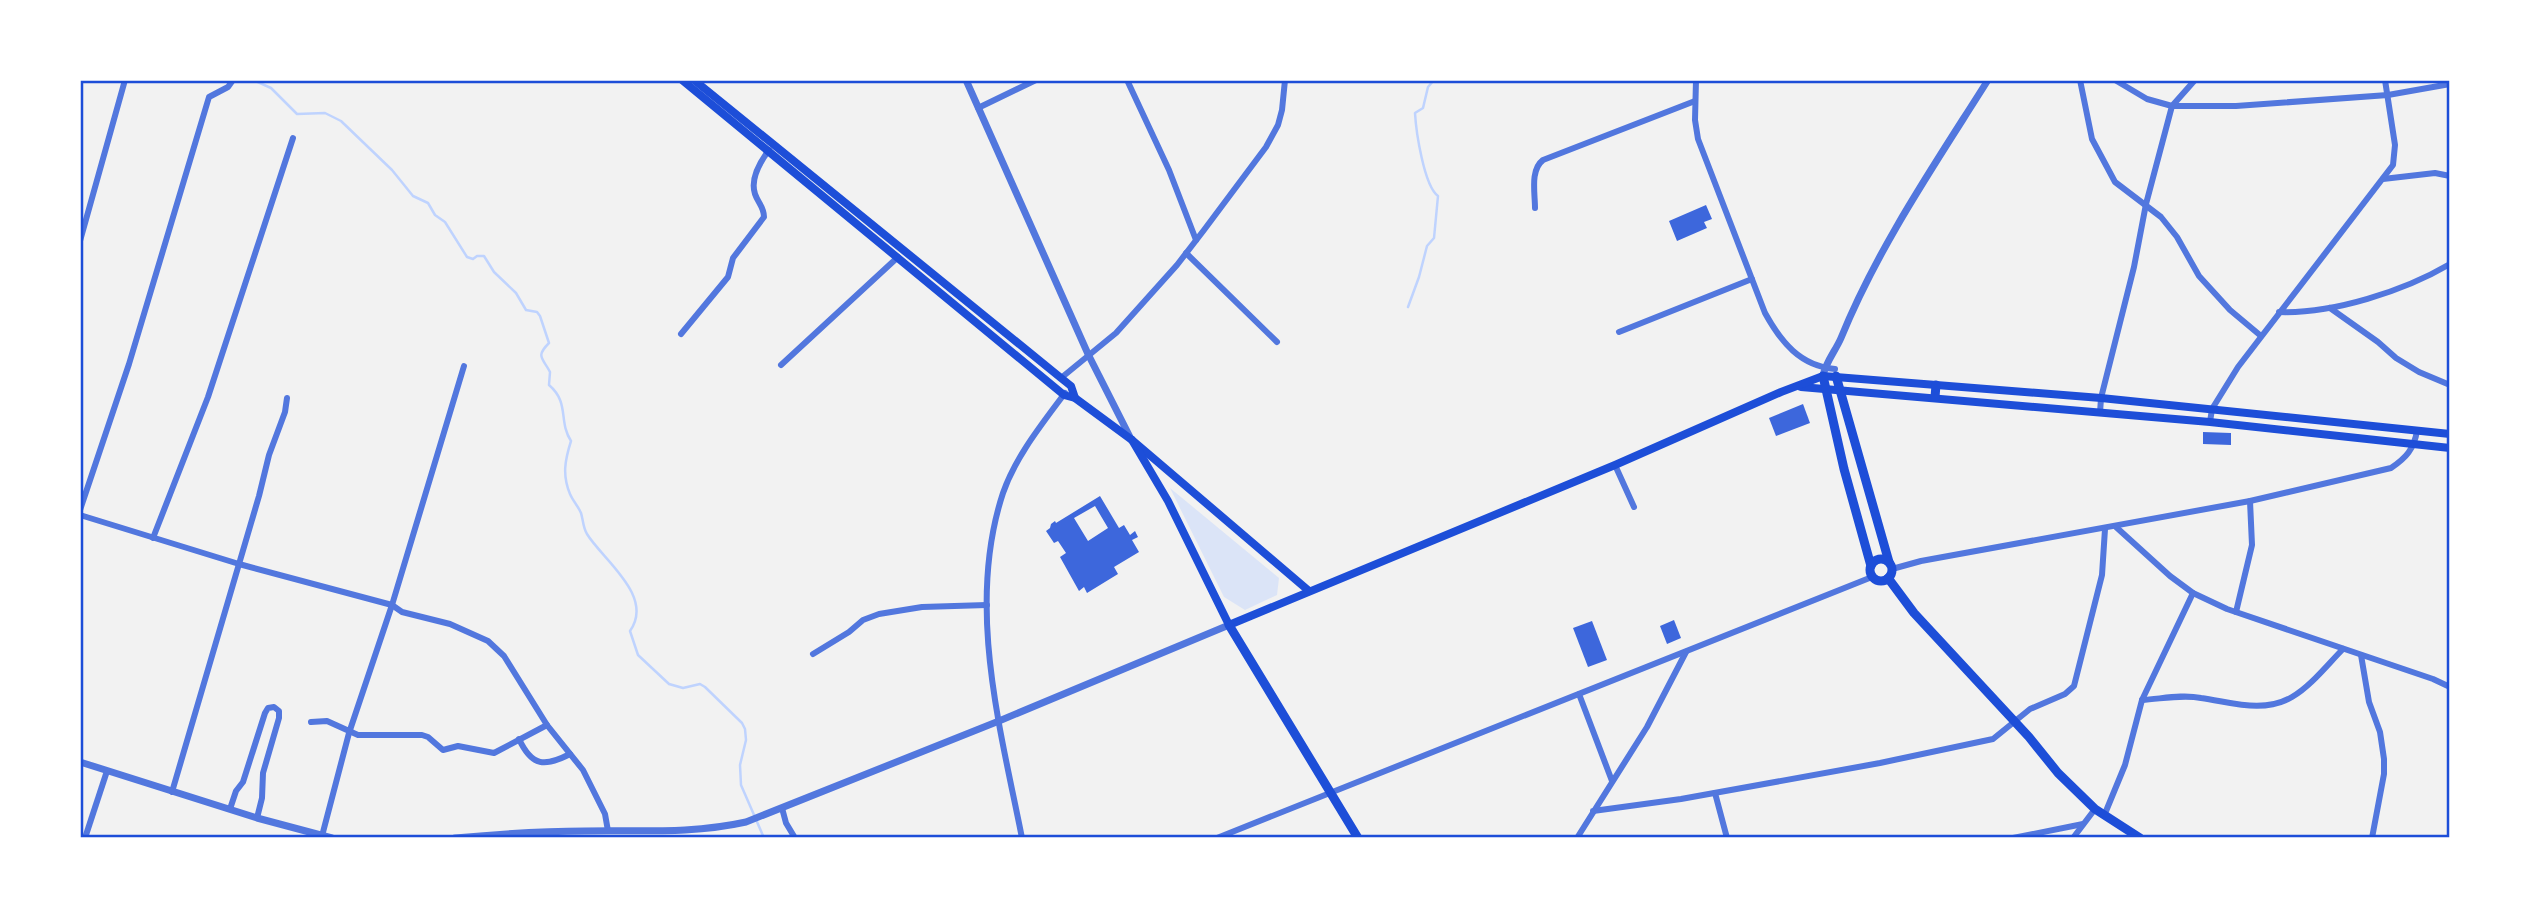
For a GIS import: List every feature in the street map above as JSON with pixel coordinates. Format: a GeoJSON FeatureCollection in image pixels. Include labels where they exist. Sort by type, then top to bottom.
{"type":"FeatureCollection","features":[{"type":"Feature","properties":{"kind":"main road"},"geometry":{"type":"LineString","coordinates":[[682,80],[901,255],[1064,395],[1075,398],[1132,440],[1309,591]]}},
{"type":"Feature","properties":{"kind":"main road"},"geometry":{"type":"LineString","coordinates":[[694,80],[770,148]]}},
{"type":"Feature","properties":{"kind":"main road"},"geometry":{"type":"LineString","coordinates":[[901,255],[1061,377],[1071,386],[1075,398]]}},
{"type":"Feature","properties":{"kind":"main road"},"geometry":{"type":"LineString","coordinates":[[1824,372],[1844,468],[1872,572],[1878,581],[1889,570]]}},
{"type":"Feature","properties":{"kind":"main road"},"geometry":{"type":"LineString","coordinates":[[1229,625],[1615,465],[1798,387],[1824,372],[2449,434]]}},
{"type":"Feature","properties":{"kind":"main road"},"geometry":{"type":"LineString","coordinates":[[1835,373],[1889,570]]}},
{"type":"Feature","properties":{"kind":"main road"},"geometry":{"type":"LineString","coordinates":[[1935,397],[1936,385]]}},
{"type":"Feature","properties":{"kind":"main road"},"geometry":{"type":"LineString","coordinates":[[1798,387],[2210,422],[2449,448]]}},
{"type":"Feature","properties":{"kind":"main road"},"geometry":{"type":"LineString","coordinates":[[1132,440],[1168,501],[1229,625],[1358,838]]}},
{"type":"Feature","properties":{"kind":"main road"},"geometry":{"type":"LineString","coordinates":[[1844,468],[1861,464]]}},
{"type":"Feature","properties":{"kind":"main road"},"geometry":{"type":"LineString","coordinates":[[1872,572],[1879,559],[1889,570],[1914,613],[2058,773],[2095,809],[2140,838]]}},
{"type":"Feature","properties":{"kind":"street"},"geometry":{"type":"LineString","coordinates":[[80,241],[125,80]]}},
{"type":"Feature","properties":{"kind":"street"},"geometry":{"type":"LineString","coordinates":[[233,80],[228,87],[209,97],[129,364],[80,512],[239,564],[392,605],[402,611],[450,624],[488,641],[504,656],[547,725],[583,770],[598,798],[608,831]]}},
{"type":"Feature","properties":{"kind":"street"},"geometry":{"type":"LineString","coordinates":[[966,80],[1088,354],[1132,440]]}},
{"type":"Feature","properties":{"kind":"street"},"geometry":{"type":"LineString","coordinates":[[978,108],[1036,80]]}},
{"type":"Feature","properties":{"kind":"street"},"geometry":{"type":"LineString","coordinates":[[1127,80],[1169,170],[1196,240]]}},
{"type":"Feature","properties":{"kind":"street"},"geometry":{"type":"LineString","coordinates":[[1061,377],[1116,333],[1196,240],[1266,146],[1278,125],[1285,80]]}},
{"type":"Feature","properties":{"kind":"street"},"geometry":{"type":"LineString","coordinates":[[1696,80],[1698,139],[1765,313],[1785,345],[1824,372],[1850,316],[1907,209],[1988,80]]}},
{"type":"Feature","properties":{"kind":"street"},"geometry":{"type":"LineString","coordinates":[[2080,80],[2092,139],[2115,182],[2161,217],[2211,290],[2261,336]]}},
{"type":"Feature","properties":{"kind":"street"},"geometry":{"type":"LineString","coordinates":[[2115,80],[2147,99],[2172,106],[2236,106],[2388,95],[2449,84]]}},
{"type":"Feature","properties":{"kind":"street"},"geometry":{"type":"LineString","coordinates":[[2100,412],[2146,204],[2172,106],[2195,80]]}},
{"type":"Feature","properties":{"kind":"street"},"geometry":{"type":"LineString","coordinates":[[2210,422],[2211,409],[2261,336],[2393,165],[2395,145],[2385,80]]}},
{"type":"Feature","properties":{"kind":"street"},"geometry":{"type":"LineString","coordinates":[[1535,208],[1535,171],[1537,164],[1543,160],[1695,102]]}},
{"type":"Feature","properties":{"kind":"street"},"geometry":{"type":"LineString","coordinates":[[153,538],[208,397],[293,138]]}},
{"type":"Feature","properties":{"kind":"street"},"geometry":{"type":"LineString","coordinates":[[681,334],[728,277],[733,258],[764,217],[764,210],[754,190],[758,165],[770,148]]}},
{"type":"Feature","properties":{"kind":"street"},"geometry":{"type":"LineString","coordinates":[[2383,180],[2435,173],[2449,176]]}},
{"type":"Feature","properties":{"kind":"street"},"geometry":{"type":"LineString","coordinates":[[1186,253],[1277,342]]}},
{"type":"Feature","properties":{"kind":"street"},"geometry":{"type":"LineString","coordinates":[[781,365],[901,255]]}},
{"type":"Feature","properties":{"kind":"street"},"geometry":{"type":"LineString","coordinates":[[2280,312],[2302,313],[2330,308],[2397,290],[2430,276],[2449,264]]}},
{"type":"Feature","properties":{"kind":"street"},"geometry":{"type":"LineString","coordinates":[[1619,332],[1752,279]]}},
{"type":"Feature","properties":{"kind":"street"},"geometry":{"type":"LineString","coordinates":[[2330,308],[2396,358],[2449,385]]}},
{"type":"Feature","properties":{"kind":"street"},"geometry":{"type":"LineString","coordinates":[[1833,356],[1835,373]]}},
{"type":"Feature","properties":{"kind":"street"},"geometry":{"type":"LineString","coordinates":[[322,836],[349,733],[392,605],[464,366]]}},
{"type":"Feature","properties":{"kind":"street"},"geometry":{"type":"LineString","coordinates":[[1022,838],[988,650],[988,565],[1004,491],[1034,435],[1071,386]]}},
{"type":"Feature","properties":{"kind":"street"},"geometry":{"type":"LineString","coordinates":[[172,792],[287,398]]}},
{"type":"Feature","properties":{"kind":"street"},"geometry":{"type":"LineString","coordinates":[[1889,570],[1921,561],[2250,501],[2391,468],[2403,460],[2414,445],[2417,431]]}},
{"type":"Feature","properties":{"kind":"street"},"geometry":{"type":"LineString","coordinates":[[1615,465],[1634,507]]}},
{"type":"Feature","properties":{"kind":"street"},"geometry":{"type":"LineString","coordinates":[[2236,612],[2252,545],[2250,501]]}},
{"type":"Feature","properties":{"kind":"street"},"geometry":{"type":"LineString","coordinates":[[2116,527],[2193,593],[2236,612],[2433,679],[2449,687]]}},
{"type":"Feature","properties":{"kind":"street"},"geometry":{"type":"LineString","coordinates":[[1593,811],[1715,793],[1993,739],[2030,709],[2065,694],[2074,686],[2102,575],[2105,529]]}},
{"type":"Feature","properties":{"kind":"street"},"geometry":{"type":"LineString","coordinates":[[1217,838],[1686,652],[1872,572]]}},
{"type":"Feature","properties":{"kind":"street"},"geometry":{"type":"LineString","coordinates":[[2105,816],[2124,765],[2141,700],[2193,593]]}},
{"type":"Feature","properties":{"kind":"street"},"geometry":{"type":"LineString","coordinates":[[813,654],[863,620],[879,614],[922,607],[987,605]]}},
{"type":"Feature","properties":{"kind":"street"},"geometry":{"type":"LineString","coordinates":[[455,838],[608,831],[715,833],[999,721],[1229,625]]}},
{"type":"Feature","properties":{"kind":"street"},"geometry":{"type":"LineString","coordinates":[[2141,700],[2186,697],[2259,706],[2280,702],[2294,697],[2343,649]]}},
{"type":"Feature","properties":{"kind":"street"},"geometry":{"type":"LineString","coordinates":[[1577,838],[1647,727],[1686,652]]}},
{"type":"Feature","properties":{"kind":"street"},"geometry":{"type":"LineString","coordinates":[[2361,655],[2369,702],[2384,759],[2384,774],[2372,838]]}},
{"type":"Feature","properties":{"kind":"street"},"geometry":{"type":"LineString","coordinates":[[1579,694],[1612,781]]}},
{"type":"Feature","properties":{"kind":"street"},"geometry":{"type":"LineString","coordinates":[[230,809],[236,791],[243,782],[265,713],[268,708],[274,707],[279,711],[279,718],[260,787],[262,798],[257,818]]}},
{"type":"Feature","properties":{"kind":"street"},"geometry":{"type":"LineString","coordinates":[[311,722],[327,721],[358,736],[422,735],[443,750],[458,746],[494,753],[547,725]]}},
{"type":"Feature","properties":{"kind":"street"},"geometry":{"type":"LineString","coordinates":[[519,739],[524,749],[537,762],[551,764],[570,754]]}},
{"type":"Feature","properties":{"kind":"street"},"geometry":{"type":"LineString","coordinates":[[80,762],[257,818],[332,838]]}},
{"type":"Feature","properties":{"kind":"street"},"geometry":{"type":"LineString","coordinates":[[85,838],[107,771]]}},
{"type":"Feature","properties":{"kind":"street"},"geometry":{"type":"LineString","coordinates":[[243,782],[260,787]]}},
{"type":"Feature","properties":{"kind":"street"},"geometry":{"type":"LineString","coordinates":[[1715,793],[1727,838]]}},
{"type":"Feature","properties":{"kind":"street"},"geometry":{"type":"LineString","coordinates":[[782,808],[786,823],[795,838]]}},
{"type":"Feature","properties":{"kind":"street"},"geometry":{"type":"LineString","coordinates":[[2073,838],[2095,809]]}},
{"type":"Feature","properties":{"kind":"street"},"geometry":{"type":"LineString","coordinates":[[2013,838],[2083,824]]}},
{"type":"Feature","properties":{"kind":"shaded area"},"geometry":{"type":"Polygon","coordinates":[[[1170,488],[1279,578],[1277,595],[1245,610],[1224,597],[1170,488]]]}},
{"type":"Feature","properties":{"kind":"building"},"geometry":{"type":"Polygon","coordinates":[[[1706,205],[1712,219],[1704,222],[1707,228],[1677,241],[1669,221],[1706,205]]]}},
{"type":"Feature","properties":{"kind":"building"},"geometry":{"type":"Polygon","coordinates":[[[1803,404],[1810,423],[1776,436],[1769,418],[1803,404]]]}},
{"type":"Feature","properties":{"kind":"building"},"geometry":{"type":"Polygon","coordinates":[[[2203,432],[2231,433],[2231,445],[2203,444],[2203,432]]]}},
{"type":"Feature","properties":{"kind":"building"},"geometry":{"type":"Polygon","coordinates":[[[1100,496],[1119,528],[1124,525],[1130,535],[1135,531],[1138,537],[1132,540],[1139,552],[1114,567],[1118,574],[1087,593],[1084,587],[1079,591],[1060,557],[1066,553],[1058,541],[1054,543],[1046,531],[1051,524],[1055,521],[1056,523],[1100,496]],[[1095,506],[1074,518],[1088,541],[1108,528],[1095,506]]]}},
{"type":"Feature","properties":{"kind":"building"},"geometry":{"type":"Polygon","coordinates":[[[1674,620],[1681,638],[1667,644],[1660,626],[1674,620]]]}},
{"type":"Feature","properties":{"kind":"building"},"geometry":{"type":"Polygon","coordinates":[[[1592,621],[1607,660],[1588,667],[1573,628],[1592,621]]]}},
{"type":"Feature","properties":{"kind":"waterway"},"geometry":{"type":"LineString","coordinates":[[253,80],[271,88],[297,114],[325,113],[341,121],[392,170],[413,196],[428,203],[435,215],[445,222],[467,257],[473,259],[484,256],[494,272],[516,293],[526,310],[537,312],[540,316],[549,343],[541,355],[550,372],[549,385],[562,405],[565,426],[571,441],[565,467],[568,487],[581,513],[587,534],[624,579],[631,592],[636,605],[636,618],[630,631],[638,655],[669,684],[683,688],[700,684],[705,687],[742,723],[746,740],[740,765],[741,785],[764,838]]}},
{"type":"Feature","properties":{"kind":"waterway"},"geometry":{"type":"LineString","coordinates":[[1408,307],[1427,246],[1434,238],[1438,196],[1425,170],[1415,113],[1423,108],[1428,87],[1434,80]]}}]}
